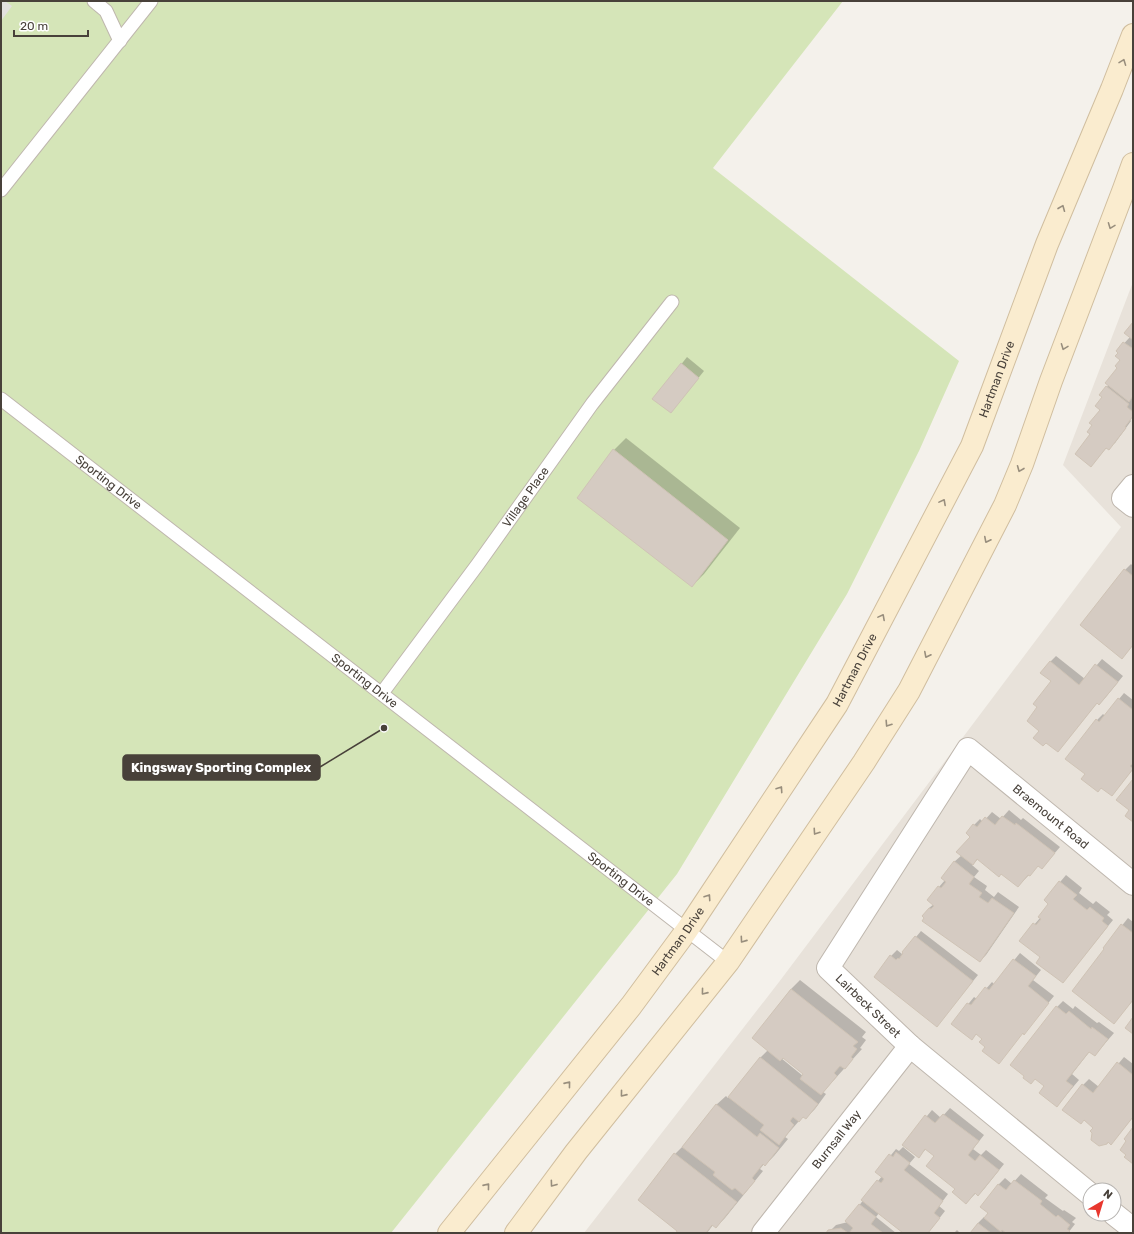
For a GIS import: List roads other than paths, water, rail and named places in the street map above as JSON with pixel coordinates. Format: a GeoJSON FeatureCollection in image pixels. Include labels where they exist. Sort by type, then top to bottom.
{"type":"FeatureCollection","features":[{"type":"Feature","properties":{"kind":"main road","name":"Hartman Drive"},"geometry":{"type":"LineString","coordinates":[[449,1233],[631,1006],[686,930],[837,704],[972,446],[1047,244],[1133,35]]}},
{"type":"Feature","properties":{"kind":"main road"},"geometry":{"type":"LineString","coordinates":[[516,1233],[576,1152],[728,962],[864,762],[909,691],[1005,506],[1133,164]]}},
{"type":"Feature","properties":{"kind":"street","name":"Braemount Road"},"geometry":{"type":"LineString","coordinates":[[968,749],[1133,884]]}},
{"type":"Feature","properties":{"kind":"street","name":"Lairbeck Street"},"geometry":{"type":"LineString","coordinates":[[968,749],[828,968],[910,1046],[1082,1187]]}},
{"type":"Feature","properties":{"kind":"street","name":"Burnsall Way"},"geometry":{"type":"LineString","coordinates":[[763,1233],[910,1046]]}},
{"type":"Feature","properties":{"kind":"street"},"geometry":{"type":"LineString","coordinates":[[1122,1222],[1131,1230]]}},
{"type":"Feature","properties":{"kind":"lane"},"geometry":{"type":"LineString","coordinates":[[1,190],[151,1]]}},
{"type":"Feature","properties":{"kind":"lane"},"geometry":{"type":"LineString","coordinates":[[98,2],[106,11],[120,41]]}},
{"type":"Feature","properties":{"kind":"lane","name":"Village Place"},"geometry":{"type":"LineString","coordinates":[[382,693],[478,564],[592,404],[672,302]]}},
{"type":"Feature","properties":{"kind":"lane","name":"Sporting Drive"},"geometry":{"type":"LineString","coordinates":[[1,399],[728,962]]}},
{"type":"Feature","properties":{"kind":"place","name":"Kingsway Sporting Complex"},"geometry":{"type":"Point","coordinates":[384,728]}}]}
